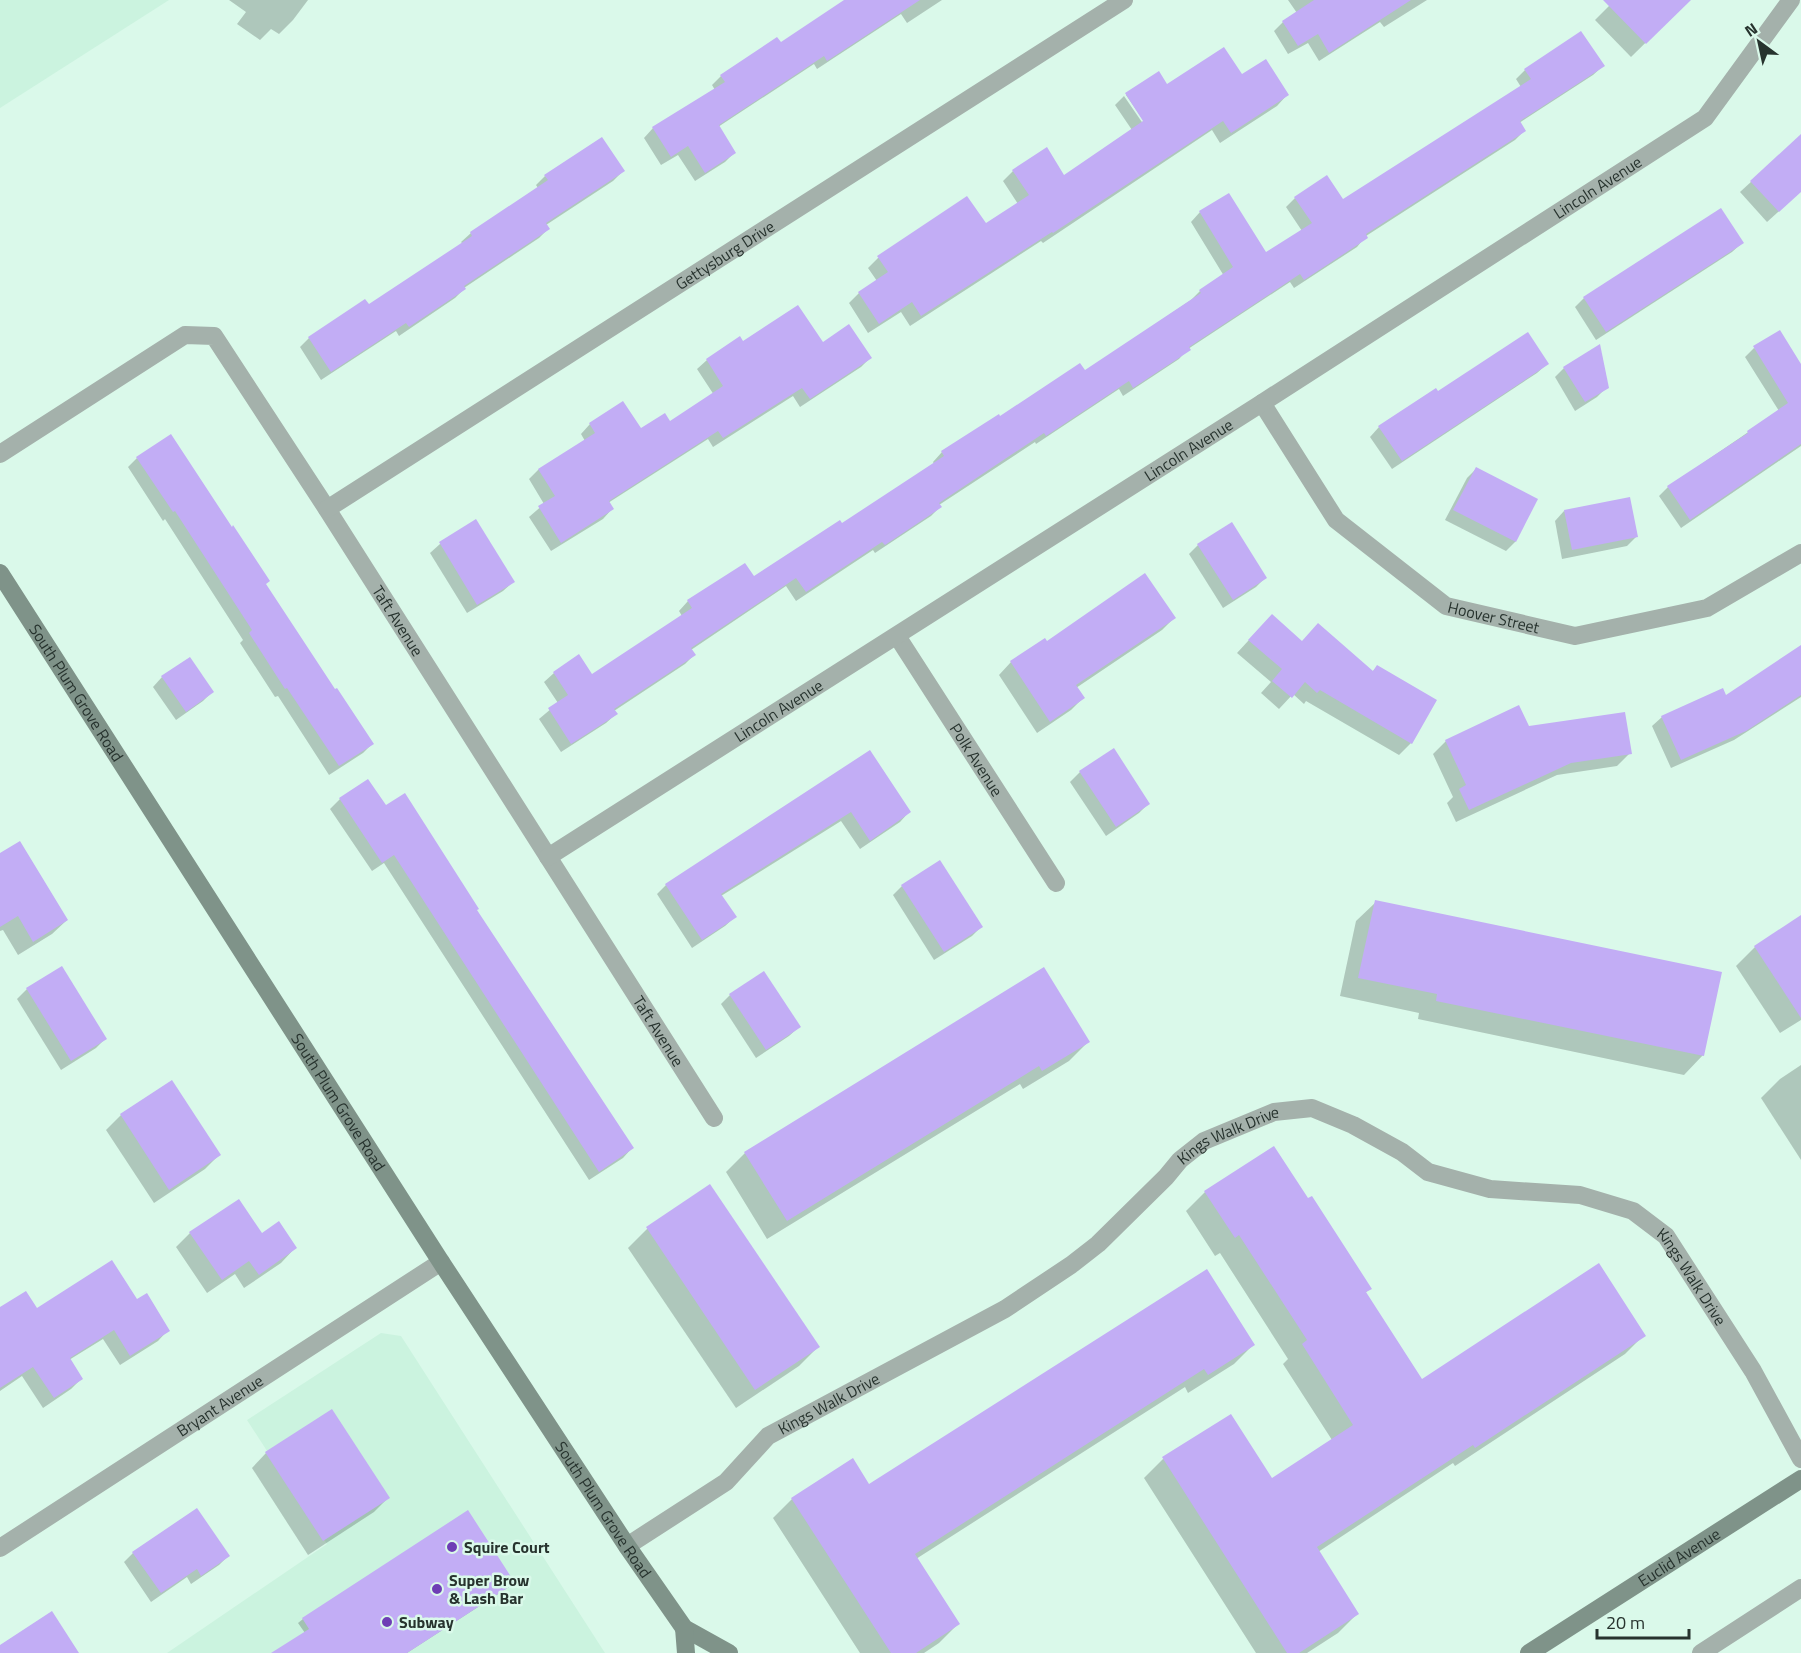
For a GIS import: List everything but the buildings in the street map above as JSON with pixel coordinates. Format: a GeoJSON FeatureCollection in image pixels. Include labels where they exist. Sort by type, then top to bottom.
{"type":"FeatureCollection","features":[{"type":"Feature","properties":{"kind":"main road","name":"South Plum Grove Road"},"geometry":{"type":"LineString","coordinates":[[0,573],[441,1262],[627,1546],[684,1628],[729,1653]]}},
{"type":"Feature","properties":{"kind":"main road","name":"Euclid Avenue"},"geometry":{"type":"LineString","coordinates":[[1528,1653],[1801,1479]]}},
{"type":"Feature","properties":{"kind":"main road"},"geometry":{"type":"LineString","coordinates":[[684,1628],[686,1653]]}},
{"type":"Feature","properties":{"kind":"street","name":"Gettysburg Drive"},"geometry":{"type":"LineString","coordinates":[[327,509],[1124,0]]}},
{"type":"Feature","properties":{"kind":"street","name":"Lincoln Avenue"},"geometry":{"type":"LineString","coordinates":[[548,857],[1262,403],[1705,117],[1791,0]]}},
{"type":"Feature","properties":{"kind":"street","name":"Taft Avenue"},"geometry":{"type":"LineString","coordinates":[[0,454],[185,335],[214,336],[327,509],[714,1118]]}},
{"type":"Feature","properties":{"kind":"street","name":"Hoover Street"},"geometry":{"type":"LineString","coordinates":[[1262,403],[1336,520],[1446,606],[1575,636],[1707,608],[1801,553]]}},
{"type":"Feature","properties":{"kind":"street","name":"Polk Avenue"},"geometry":{"type":"LineString","coordinates":[[897,636],[1056,883]]}},
{"type":"Feature","properties":{"kind":"street","name":"Kings Walk Drive"},"geometry":{"type":"LineString","coordinates":[[627,1546],[726,1482],[768,1436],[1005,1309],[1055,1276],[1098,1244],[1166,1177],[1180,1160],[1204,1141],[1274,1112],[1312,1108],[1353,1125],[1392,1147],[1428,1172],[1490,1189],[1580,1195],[1633,1211],[1666,1236],[1753,1371],[1801,1460]]}},
{"type":"Feature","properties":{"kind":"street","name":"Bryant Avenue"},"geometry":{"type":"LineString","coordinates":[[0,1548],[441,1262]]}},
{"type":"Feature","properties":{"kind":"street"},"geometry":{"type":"LineString","coordinates":[[1701,1653],[1801,1588]]}},
{"type":"Feature","properties":{"kind":"shaded area"},"geometry":{"type":"Polygon","coordinates":[[[0,0],[169,0],[0,108],[0,0]]]}},
{"type":"Feature","properties":{"kind":"shaded area"},"geometry":{"type":"Polygon","coordinates":[[[381,1333],[401,1336],[605,1653],[167,1653],[327,1544],[247,1420],[381,1333]]]}},
{"type":"Feature","properties":{"kind":"place","name":"Squire Court"},"geometry":{"type":"Point","coordinates":[452,1547]}},
{"type":"Feature","properties":{"kind":"place","name":"Super Brow & Lash Bar"},"geometry":{"type":"Point","coordinates":[437,1589]}},
{"type":"Feature","properties":{"kind":"place","name":"Subway"},"geometry":{"type":"Point","coordinates":[387,1622]}}]}
